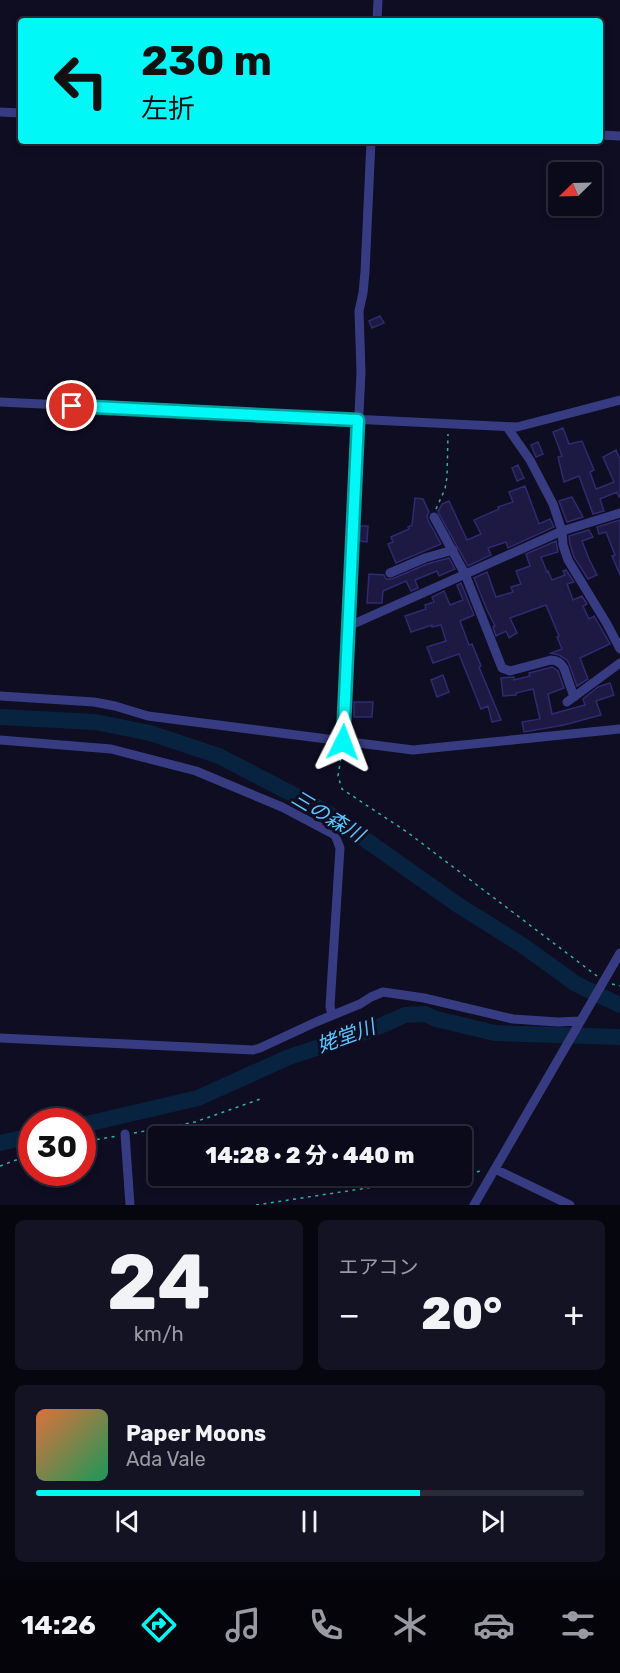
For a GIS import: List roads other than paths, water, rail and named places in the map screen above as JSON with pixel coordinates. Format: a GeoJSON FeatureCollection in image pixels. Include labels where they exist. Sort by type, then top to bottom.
{"type":"FeatureCollection","features":[{"type":"Feature","properties":{"kind":"street"},"geometry":{"type":"LineString","coordinates":[[377,18],[378,0]]}},
{"type":"Feature","properties":{"kind":"street"},"geometry":{"type":"LineString","coordinates":[[0,112],[18,113]]}},
{"type":"Feature","properties":{"kind":"street"},"geometry":{"type":"LineString","coordinates":[[603,135],[620,136]]}},
{"type":"Feature","properties":{"kind":"street"},"geometry":{"type":"LineString","coordinates":[[343,742],[362,372],[359,310],[365,272],[371,144]]}},
{"type":"Feature","properties":{"kind":"street"},"geometry":{"type":"LineString","coordinates":[[0,402],[517,427],[620,400]]}},
{"type":"Feature","properties":{"kind":"street"},"geometry":{"type":"LineString","coordinates":[[507,427],[530,460],[553,504],[568,560],[620,649]]}},
{"type":"Feature","properties":{"kind":"street"},"geometry":{"type":"LineString","coordinates":[[349,626],[562,531],[620,513]]}},
{"type":"Feature","properties":{"kind":"street"},"geometry":{"type":"LineString","coordinates":[[434,517],[465,574],[502,668],[510,671],[555,660],[564,668],[571,700],[620,663]]}},
{"type":"Feature","properties":{"kind":"street"},"geometry":{"type":"LineString","coordinates":[[390,573],[425,558],[453,550]]}},
{"type":"Feature","properties":{"kind":"street"},"geometry":{"type":"LineString","coordinates":[[0,696],[93,702],[148,716],[413,750],[620,729]]}},
{"type":"Feature","properties":{"kind":"street"},"geometry":{"type":"LineString","coordinates":[[0,740],[111,749],[196,771],[282,807],[335,836],[340,848],[330,1006],[333,1015]]}},
{"type":"Feature","properties":{"kind":"street"},"geometry":{"type":"LineString","coordinates":[[474,1205],[620,953]]}},
{"type":"Feature","properties":{"kind":"street"},"geometry":{"type":"LineString","coordinates":[[0,1038],[253,1050],[383,992],[424,998],[513,1019],[579,1023]]}},
{"type":"Feature","properties":{"kind":"street"},"geometry":{"type":"LineString","coordinates":[[125,1134],[130,1205]]}},
{"type":"Feature","properties":{"kind":"street"},"geometry":{"type":"LineString","coordinates":[[495,1169],[570,1205]]}},
{"type":"Feature","properties":{"kind":"waterway","name":"三の森川"},"geometry":{"type":"LineString","coordinates":[[0,717],[95,722],[150,733],[219,756],[325,811],[458,905],[522,945],[576,984],[620,1005]]}},
{"type":"Feature","properties":{"kind":"waterway","name":"姥堂川"},"geometry":{"type":"LineString","coordinates":[[96,1122],[198,1098],[289,1057],[371,1030],[405,1015],[425,1014],[436,1019],[495,1033],[620,1037]]}},
{"type":"Feature","properties":{"kind":"waterway","name":"姥堂川"},"geometry":{"type":"LineString","coordinates":[[0,1143],[18,1139]]}}]}
